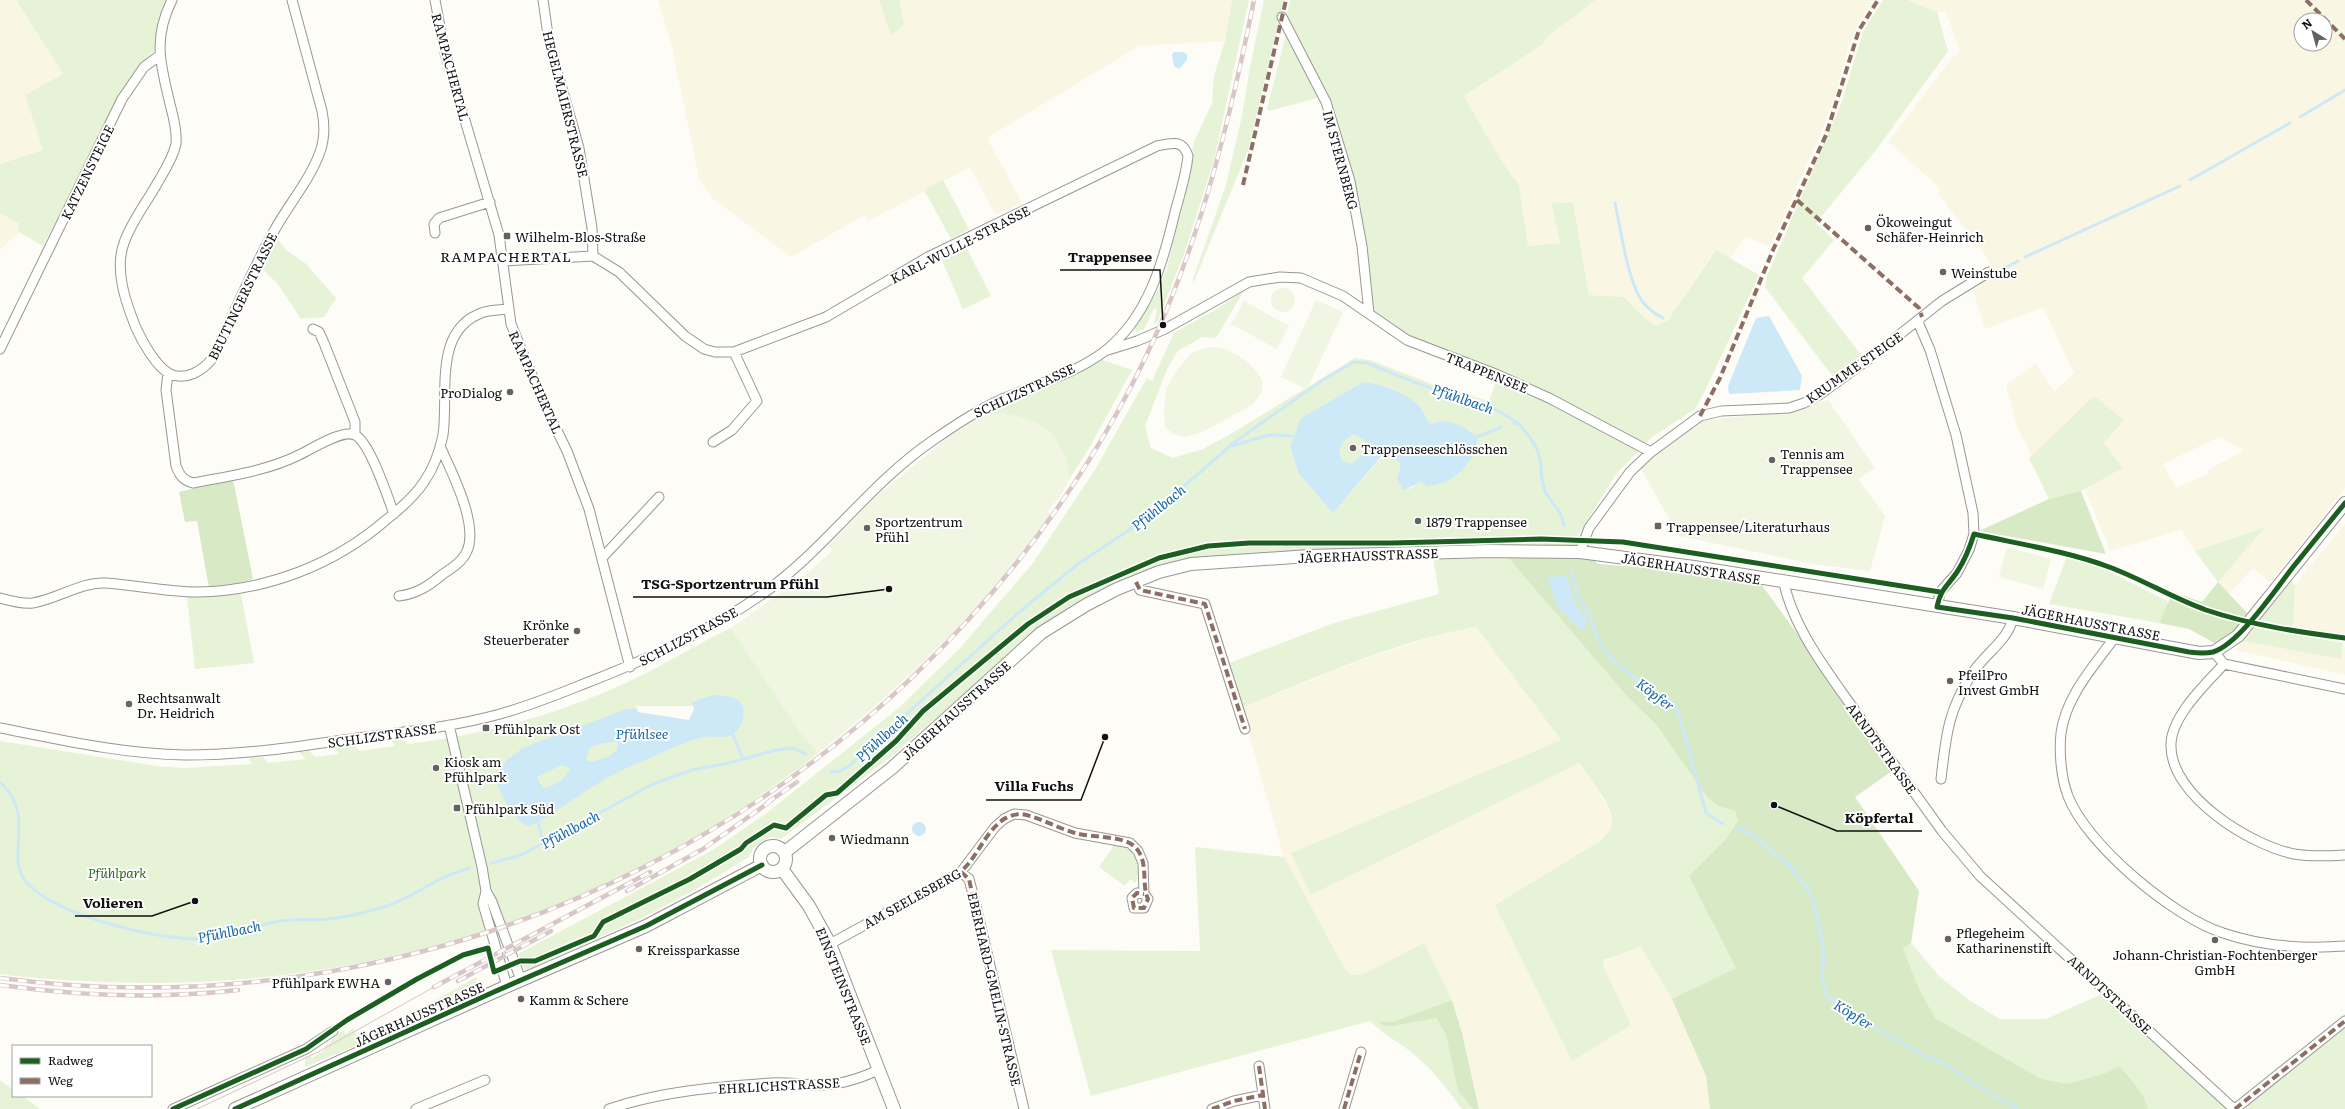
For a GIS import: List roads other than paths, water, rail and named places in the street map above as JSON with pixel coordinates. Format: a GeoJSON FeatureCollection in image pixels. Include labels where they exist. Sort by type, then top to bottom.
{"type":"FeatureCollection","features":[{"type":"Feature","properties":{"kind":"street"},"geometry":{"type":"LineString","coordinates":[[172,0],[162,25],[159,40],[159,56],[175,125],[176,144],[169,162],[124,242],[120,270],[125,295],[139,335],[148,351],[168,373],[166,390],[176,466],[180,475],[185,480],[193,483],[269,467],[295,457],[336,437],[346,434],[355,435],[366,446],[394,514]]}},
{"type":"Feature","properties":{"kind":"street","name":"BEUTINGERSTRASSE"},"geometry":{"type":"LineString","coordinates":[[168,373],[177,376],[192,374],[200,371],[212,359],[271,237],[319,154],[325,126],[292,0]]}},
{"type":"Feature","properties":{"kind":"street","name":"RAMPACHERTAL"},"geometry":{"type":"LineString","coordinates":[[435,0],[445,53],[490,202],[504,261],[508,309],[517,342],[577,476],[589,509],[630,667]]}},
{"type":"Feature","properties":{"kind":"street","name":"HEGELMAIERSTRASSE"},"geometry":{"type":"LineString","coordinates":[[543,0],[549,42],[579,148],[592,228],[593,256]]}},
{"type":"Feature","properties":{"kind":"street","name":"IM STERNBERG"},"geometry":{"type":"LineString","coordinates":[[1282,17],[1326,102],[1348,174],[1362,246],[1369,313]]}},
{"type":"Feature","properties":{"kind":"street","name":"KATZENSTEIGE"},"geometry":{"type":"LineString","coordinates":[[0,349],[122,99],[144,68],[159,56]]}},
{"type":"Feature","properties":{"kind":"street","name":"KARL-WULLE-STRASSE"},"geometry":{"type":"LineString","coordinates":[[593,256],[619,272],[685,336],[704,349],[715,352],[734,352],[826,317],[928,257],[1157,146],[1174,143],[1181,144],[1186,149]]}},
{"type":"Feature","properties":{"kind":"street","name":"SCHLIZSTRASSE"},"geometry":{"type":"LineString","coordinates":[[0,728],[112,748],[182,755],[266,751],[449,725],[496,715],[534,704],[630,667],[716,622],[760,596],[806,559],[873,489],[895,469],[968,416],[1071,370],[1105,351],[1138,314],[1154,286],[1163,260],[1187,166],[1186,149]]}},
{"type":"Feature","properties":{"kind":"street"},"geometry":{"type":"LineString","coordinates":[[434,234],[434,224],[439,218],[490,202]]}},
{"type":"Feature","properties":{"kind":"street"},"geometry":{"type":"LineString","coordinates":[[504,261],[593,256]]}},
{"type":"Feature","properties":{"kind":"street","name":"KRUMME STEIGE"},"geometry":{"type":"LineString","coordinates":[[1651,452],[1700,416],[1720,411],[1789,408],[1804,403],[1825,391],[1918,322],[1942,301],[1990,272]]}},
{"type":"Feature","properties":{"kind":"street","name":"TRAPPENSEE"},"geometry":{"type":"LineString","coordinates":[[1105,351],[1148,337],[1210,305],[1240,286],[1265,278],[1292,277],[1334,290],[1407,340],[1498,375],[1550,398],[1651,452]]}},
{"type":"Feature","properties":{"kind":"street"},"geometry":{"type":"LineString","coordinates":[[0,598],[32,603],[99,583],[198,592],[250,587],[324,563],[362,541],[394,514],[425,481],[440,446],[443,434],[446,361],[452,339],[460,329],[476,316],[485,312],[508,309]]}},
{"type":"Feature","properties":{"kind":"street"},"geometry":{"type":"LineString","coordinates":[[1918,322],[1930,350],[1954,428],[1973,513],[1974,534],[1969,550],[1957,573],[1940,592],[1937,607]]}},
{"type":"Feature","properties":{"kind":"street"},"geometry":{"type":"LineString","coordinates":[[313,329],[319,332],[324,343],[355,422],[355,435]]}},
{"type":"Feature","properties":{"kind":"street"},"geometry":{"type":"LineString","coordinates":[[713,442],[732,430],[757,401],[734,352]]}},
{"type":"Feature","properties":{"kind":"street"},"geometry":{"type":"LineString","coordinates":[[400,596],[410,594],[426,586],[459,562],[468,550],[470,534],[466,512],[459,489],[440,446]]}},
{"type":"Feature","properties":{"kind":"street"},"geometry":{"type":"LineString","coordinates":[[1580,552],[1589,528],[1619,485],[1651,452]]}},
{"type":"Feature","properties":{"kind":"street"},"geometry":{"type":"LineString","coordinates":[[602,558],[659,497]]}},
{"type":"Feature","properties":{"kind":"street"},"geometry":{"type":"LineString","coordinates":[[2345,503],[2238,636],[2214,652],[2224,664],[2345,689]]}},
{"type":"Feature","properties":{"kind":"street","name":"JÄGERHAUSSTRASSE"},"geometry":{"type":"LineString","coordinates":[[784,852],[892,768],[1041,633],[1086,605],[1136,582],[1159,572],[1192,564],[1309,556],[1490,551],[1580,552],[1694,567],[1784,583],[2013,618],[2188,652],[2214,652]]}},
{"type":"Feature","properties":{"kind":"street"},"geometry":{"type":"LineString","coordinates":[[1136,582],[1140,590],[1205,604],[1245,729]]}},
{"type":"Feature","properties":{"kind":"street","name":"ARNDTSTRASSE"},"geometry":{"type":"LineString","coordinates":[[1784,583],[1788,603],[1796,620],[1835,682],[1957,849],[1980,876],[2235,1109],[2345,1020]]}},
{"type":"Feature","properties":{"kind":"street"},"geometry":{"type":"LineString","coordinates":[[1941,779],[1950,714],[1960,693],[1974,670],[2010,630],[2013,618]]}},
{"type":"Feature","properties":{"kind":"street"},"geometry":{"type":"LineString","coordinates":[[2115,637],[2073,696],[2066,714],[2062,732],[2063,777],[2067,795],[2087,829],[2133,875],[2180,913],[2222,933],[2255,941],[2294,946],[2345,946]]}},
{"type":"Feature","properties":{"kind":"street"},"geometry":{"type":"LineString","coordinates":[[2224,664],[2198,692],[2174,727],[2170,746],[2175,769],[2197,798],[2238,832],[2294,854],[2345,855]]}},
{"type":"Feature","properties":{"kind":"street"},"geometry":{"type":"LineString","coordinates":[[449,725],[486,891],[492,902],[521,980]]}},
{"type":"Feature","properties":{"kind":"street","name":"AM SEELESBERG"},"geometry":{"type":"LineString","coordinates":[[830,944],[961,872],[1000,822],[1008,817],[1020,814],[1075,834],[1130,843],[1138,851],[1143,863],[1144,894]]}},
{"type":"Feature","properties":{"kind":"street"},"geometry":{"type":"LineString","coordinates":[[775,846],[784,852],[786,862],[782,869],[772,872],[762,865],[760,856],[765,848],[775,846]]}},
{"type":"Feature","properties":{"kind":"street","name":"JÄGERHAUSSTRASSE"},"geometry":{"type":"LineString","coordinates":[[235,1109],[670,914],[762,865]]}},
{"type":"Feature","properties":{"kind":"street","name":"EINSTEINSTRASSE"},"geometry":{"type":"LineString","coordinates":[[782,869],[809,906],[830,944],[894,1109]]}},
{"type":"Feature","properties":{"kind":"street","name":"EBERHARD-GMELIN-STRASSE"},"geometry":{"type":"LineString","coordinates":[[961,872],[968,880],[975,902],[1024,1109]]}},
{"type":"Feature","properties":{"kind":"street"},"geometry":{"type":"LineString","coordinates":[[486,891],[484,904],[507,986]]}},
{"type":"Feature","properties":{"kind":"street","name":"JÄGERHAUSSTRASSE"},"geometry":{"type":"LineString","coordinates":[[173,1109],[306,1049],[332,1031]]}},
{"type":"Feature","properties":{"kind":"street"},"geometry":{"type":"LineString","coordinates":[[1344,1109],[1361,1052]]}},
{"type":"Feature","properties":{"kind":"street"},"geometry":{"type":"LineString","coordinates":[[1259,1066],[1265,1109]]}},
{"type":"Feature","properties":{"kind":"street","name":"EHRLICHSTRASSE"},"geometry":{"type":"LineString","coordinates":[[609,1109],[679,1091],[773,1083],[820,1085],[839,1083],[853,1081],[878,1070]]}},
{"type":"Feature","properties":{"kind":"street"},"geometry":{"type":"LineString","coordinates":[[416,1109],[485,1080]]}},
{"type":"Feature","properties":{"kind":"street"},"geometry":{"type":"LineString","coordinates":[[1212,1109],[1234,1101],[1263,1096]]}},
{"type":"Feature","properties":{"kind":"water"},"geometry":{"type":"Polygon","coordinates":[[[1174,52],[1182,52],[1187,54],[1187,60],[1179,69],[1174,66],[1172,55],[1174,52]]]}},
{"type":"Feature","properties":{"kind":"water"},"geometry":{"type":"Polygon","coordinates":[[[1769,316],[1802,376],[1800,390],[1729,394],[1728,386],[1756,318],[1769,316]]]}},
{"type":"Feature","properties":{"kind":"water"},"geometry":{"type":"Polygon","coordinates":[[[1363,382],[1386,387],[1408,397],[1420,407],[1430,424],[1442,421],[1455,423],[1467,429],[1477,437],[1476,447],[1468,464],[1446,482],[1427,486],[1421,482],[1404,490],[1397,479],[1401,463],[1384,453],[1333,513],[1299,474],[1290,447],[1301,418],[1363,382]],[[1354,434],[1344,441],[1339,451],[1342,460],[1349,463],[1355,461],[1364,452],[1368,443],[1354,434]]]}},
{"type":"Feature","properties":{"kind":"water"},"geometry":{"type":"Polygon","coordinates":[[[1567,576],[1576,604],[1588,620],[1583,632],[1558,608],[1547,577],[1567,576]]]}},
{"type":"Feature","properties":{"kind":"water","name":"Pfühlsee"},"geometry":{"type":"Polygon","coordinates":[[[713,695],[733,698],[739,701],[742,704],[744,713],[740,727],[731,735],[724,737],[705,737],[689,741],[619,772],[595,785],[550,815],[528,826],[522,823],[510,810],[500,791],[496,780],[496,774],[508,759],[523,748],[627,709],[694,708],[692,702],[713,695]],[[618,742],[603,743],[589,748],[586,760],[592,762],[608,757],[617,750],[618,742]],[[562,765],[538,776],[537,779],[543,788],[556,784],[566,775],[570,768],[562,765]]]}},
{"type":"Feature","properties":{"kind":"water"},"geometry":{"type":"Polygon","coordinates":[[[916,822],[922,822],[926,826],[926,832],[922,836],[916,836],[912,832],[912,826],[916,822]]]}},
{"type":"Feature","properties":{"kind":"waterway"},"geometry":{"type":"LineString","coordinates":[[2300,117],[2345,90]]}},
{"type":"Feature","properties":{"kind":"waterway"},"geometry":{"type":"LineString","coordinates":[[2190,180],[2290,123]]}},
{"type":"Feature","properties":{"kind":"waterway"},"geometry":{"type":"LineString","coordinates":[[2025,257],[2180,186]]}},
{"type":"Feature","properties":{"kind":"waterway"},"geometry":{"type":"LineString","coordinates":[[1615,203],[1628,267],[1637,292],[1642,301],[1654,313],[1663,318]]}},
{"type":"Feature","properties":{"kind":"waterway"},"geometry":{"type":"LineString","coordinates":[[1989,276],[2018,261]]}},
{"type":"Feature","properties":{"kind":"waterway","name":"Pfühlbach"},"geometry":{"type":"LineString","coordinates":[[831,772],[840,771],[850,765],[1017,614],[1078,564],[1147,518],[1236,441],[1323,380],[1354,362],[1367,363],[1424,386],[1483,404],[1519,424]]}},
{"type":"Feature","properties":{"kind":"waterway","name":"Köpfer"},"geometry":{"type":"LineString","coordinates":[[1514,423],[1519,424],[1532,440],[1537,449],[1540,459],[1544,489],[1558,510],[1564,525]]}},
{"type":"Feature","properties":{"kind":"waterway","name":"Köpfer"},"geometry":{"type":"LineString","coordinates":[[1477,437],[1501,427]]}},
{"type":"Feature","properties":{"kind":"waterway"},"geometry":{"type":"LineString","coordinates":[[1232,446],[1269,435],[1294,436]]}},
{"type":"Feature","properties":{"kind":"waterway","name":"Köpfer"},"geometry":{"type":"LineString","coordinates":[[1572,571],[1579,597],[1591,617],[1597,638],[1610,658],[1648,689],[1672,702],[1678,711],[1706,813],[1723,824]]}},
{"type":"Feature","properties":{"kind":"waterway"},"geometry":{"type":"LineString","coordinates":[[733,735],[743,759]]}},
{"type":"Feature","properties":{"kind":"waterway","name":"Pfühlbach"},"geometry":{"type":"LineString","coordinates":[[492,863],[521,855],[653,784],[692,770],[733,762],[776,750],[793,748],[806,754]]}},
{"type":"Feature","properties":{"kind":"waterway","name":"Pfühlbach"},"geometry":{"type":"LineString","coordinates":[[0,782],[11,795],[17,809],[19,822],[18,861],[21,873],[27,883],[42,895],[61,906],[109,924],[159,935],[181,938],[210,938],[280,921],[328,919],[358,914],[394,903],[444,877],[470,868]]}},
{"type":"Feature","properties":{"kind":"waterway"},"geometry":{"type":"LineString","coordinates":[[538,822],[543,843]]}},
{"type":"Feature","properties":{"kind":"waterway","name":"Köpfer"},"geometry":{"type":"LineString","coordinates":[[1737,828],[1751,834],[1789,865],[1806,887],[1815,904],[1824,952],[1822,979],[1827,996],[1844,1010],[1927,1057],[1946,1064],[1974,1084],[2018,1109]]}},
{"type":"Feature","properties":{"kind":"tram line"},"geometry":{"type":"LineString","coordinates":[[197,1109],[318,1052],[434,987]]}},
{"type":"Feature","properties":{"kind":"railway"},"geometry":{"type":"LineString","coordinates":[[0,978],[169,987],[334,971],[494,930],[646,866],[786,781],[914,676],[1025,552],[1118,411],[1166,312],[1202,211],[1231,107],[1254,0]]}},
{"type":"Feature","properties":{"kind":"railway"},"geometry":{"type":"LineString","coordinates":[[767,803],[797,782]]}},
{"type":"Feature","properties":{"kind":"railway"},"geometry":{"type":"LineString","coordinates":[[627,891],[703,849],[771,801]]}},
{"type":"Feature","properties":{"kind":"railway"},"geometry":{"type":"LineString","coordinates":[[434,987],[650,872]]}},
{"type":"Feature","properties":{"kind":"railway"},"geometry":{"type":"LineString","coordinates":[[458,981],[551,931]]}},
{"type":"Feature","properties":{"kind":"railway"},"geometry":{"type":"LineString","coordinates":[[0,985],[59,992],[119,995],[179,995],[238,990]]}},
{"type":"Feature","properties":{"kind":"place","name":"Ökoweingut Schäfer-Heinrich"},"geometry":{"type":"Point","coordinates":[1868,228]}},
{"type":"Feature","properties":{"kind":"place","name":"Wilhelm-Blos-Straße"},"geometry":{"type":"Point","coordinates":[507,236]}},
{"type":"Feature","properties":{"kind":"place","name":"Weinstube"},"geometry":{"type":"Point","coordinates":[1943,272]}},
{"type":"Feature","properties":{"kind":"place","name":"Trappensee"},"geometry":{"type":"Point","coordinates":[1163,325]}},
{"type":"Feature","properties":{"kind":"place","name":"ProDialog"},"geometry":{"type":"Point","coordinates":[510,392]}},
{"type":"Feature","properties":{"kind":"place","name":"Trappenseeschlösschen"},"geometry":{"type":"Point","coordinates":[1353,448]}},
{"type":"Feature","properties":{"kind":"place","name":"Tennis am Trappensee"},"geometry":{"type":"Point","coordinates":[1772,460]}},
{"type":"Feature","properties":{"kind":"place","name":"1879 Trappensee"},"geometry":{"type":"Point","coordinates":[1418,521]}},
{"type":"Feature","properties":{"kind":"place","name":"Trappensee/Literaturhaus"},"geometry":{"type":"Point","coordinates":[1658,526]}},
{"type":"Feature","properties":{"kind":"place","name":"Sportzentrum Pfühl"},"geometry":{"type":"Point","coordinates":[867,528]}},
{"type":"Feature","properties":{"kind":"place","name":"TSG-Sportzentrum Pfühl"},"geometry":{"type":"Point","coordinates":[889,589]}},
{"type":"Feature","properties":{"kind":"place","name":"Krönke Steuerberater"},"geometry":{"type":"Point","coordinates":[577,631]}},
{"type":"Feature","properties":{"kind":"place","name":"PfeilPro Invest GmbH"},"geometry":{"type":"Point","coordinates":[1950,681]}},
{"type":"Feature","properties":{"kind":"place","name":"Rechtsanwalt Dr. Heidrich"},"geometry":{"type":"Point","coordinates":[129,704]}},
{"type":"Feature","properties":{"kind":"place","name":"Pfühlpark Ost"},"geometry":{"type":"Point","coordinates":[486,728]}},
{"type":"Feature","properties":{"kind":"place","name":"Villa Fuchs"},"geometry":{"type":"Point","coordinates":[1105,737]}},
{"type":"Feature","properties":{"kind":"place","name":"Kiosk am Pfühlpark"},"geometry":{"type":"Point","coordinates":[436,768]}},
{"type":"Feature","properties":{"kind":"place","name":"Köpfertal"},"geometry":{"type":"Point","coordinates":[1774,805]}},
{"type":"Feature","properties":{"kind":"place","name":"Pfühlpark Süd"},"geometry":{"type":"Point","coordinates":[457,808]}},
{"type":"Feature","properties":{"kind":"place","name":"Wiedmann"},"geometry":{"type":"Point","coordinates":[832,838]}},
{"type":"Feature","properties":{"kind":"place","name":"Volieren"},"geometry":{"type":"Point","coordinates":[195,901]}},
{"type":"Feature","properties":{"kind":"place","name":"Pflegeheim Katharinenstift"},"geometry":{"type":"Point","coordinates":[1948,939]}},
{"type":"Feature","properties":{"kind":"place","name":"Johann-Christian-Fochtenberger GmbH"},"geometry":{"type":"Point","coordinates":[2215,940]}},
{"type":"Feature","properties":{"kind":"place","name":"Kreissparkasse"},"geometry":{"type":"Point","coordinates":[639,949]}},
{"type":"Feature","properties":{"kind":"place","name":"Pfühlpark EWHA"},"geometry":{"type":"Point","coordinates":[388,982]}},
{"type":"Feature","properties":{"kind":"place","name":"Kamm & Schere"},"geometry":{"type":"Point","coordinates":[521,999]}},
{"type":"Feature","properties":{"kind":"district","name":"RAMPACHERTAL"},"geometry":{"type":"Point","coordinates":[506,256]}},
{"type":"Feature","properties":{"kind":"park label","name":"Pfühlpark"},"geometry":{"type":"Point","coordinates":[117,872]}}]}
